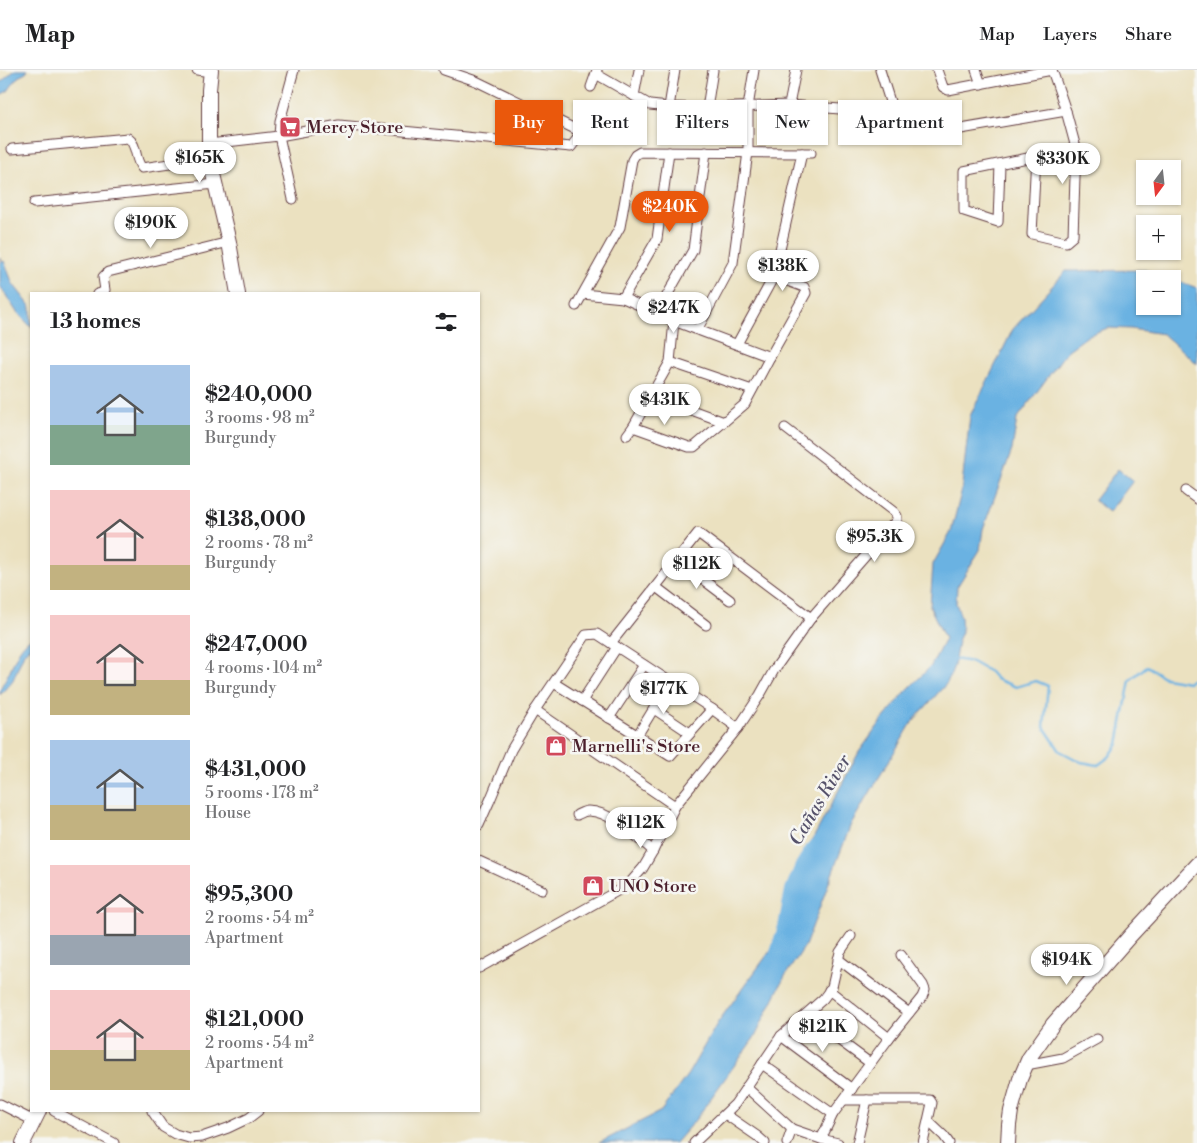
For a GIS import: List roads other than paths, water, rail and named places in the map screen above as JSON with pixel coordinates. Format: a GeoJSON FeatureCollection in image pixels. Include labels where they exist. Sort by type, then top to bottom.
{"type":"FeatureCollection","features":[{"type":"Feature","properties":{"kind":"street"},"geometry":{"type":"LineString","coordinates":[[293,199],[279,136],[280,121],[294,70]]}},
{"type":"Feature","properties":{"kind":"street"},"geometry":{"type":"LineString","coordinates":[[12,149],[128,138],[132,140],[137,161],[142,168],[210,151],[339,125],[571,147],[580,135],[580,132],[575,129],[476,81],[444,70]]}},
{"type":"Feature","properties":{"kind":"street"},"geometry":{"type":"LineString","coordinates":[[634,96],[638,70]]}},
{"type":"Feature","properties":{"kind":"street"},"geometry":{"type":"LineString","coordinates":[[670,100],[676,70]]}},
{"type":"Feature","properties":{"kind":"street"},"geometry":{"type":"LineString","coordinates":[[708,100],[713,70]]}},
{"type":"Feature","properties":{"kind":"street"},"geometry":{"type":"LineString","coordinates":[[697,330],[733,263],[748,152],[748,107],[754,70]]}},
{"type":"Feature","properties":{"kind":"street"},"geometry":{"type":"LineString","coordinates":[[790,100],[796,70]]}},
{"type":"Feature","properties":{"kind":"street"},"geometry":{"type":"LineString","coordinates":[[880,70],[889,100]]}},
{"type":"Feature","properties":{"kind":"street"},"geometry":{"type":"LineString","coordinates":[[937,70],[943,87],[948,90],[981,84],[1015,74],[1052,70],[1076,148],[1073,236],[1066,242],[1032,234],[1036,156]]}},
{"type":"Feature","properties":{"kind":"street"},"geometry":{"type":"LineString","coordinates":[[976,70],[981,84]]}},
{"type":"Feature","properties":{"kind":"street"},"geometry":{"type":"LineString","coordinates":[[206,71],[209,90],[210,151],[214,184],[229,242],[238,292]]}},
{"type":"Feature","properties":{"kind":"street"},"geometry":{"type":"LineString","coordinates":[[591,87],[596,72],[650,105],[657,106]]}},
{"type":"Feature","properties":{"kind":"street"},"geometry":{"type":"LineString","coordinates":[[748,107],[757,107]]}},
{"type":"Feature","properties":{"kind":"street"},"geometry":{"type":"LineString","coordinates":[[962,129],[1066,111]]}},
{"type":"Feature","properties":{"kind":"street"},"geometry":{"type":"LineString","coordinates":[[1000,164],[998,222],[964,210],[964,171],[1076,148]]}},
{"type":"Feature","properties":{"kind":"street"},"geometry":{"type":"LineString","coordinates":[[576,306],[620,227],[632,160],[635,154],[640,152],[806,153],[774,276],[737,344]]}},
{"type":"Feature","properties":{"kind":"street"},"geometry":{"type":"LineString","coordinates":[[623,298],[657,239],[669,152]]}},
{"type":"Feature","properties":{"kind":"street"},"geometry":{"type":"LineString","coordinates":[[657,313],[693,250],[706,152]]}},
{"type":"Feature","properties":{"kind":"street"},"geometry":{"type":"LineString","coordinates":[[34,203],[214,184]]}},
{"type":"Feature","properties":{"kind":"street"},"geometry":{"type":"LineString","coordinates":[[102,292],[105,290],[103,277],[108,272],[229,242]]}},
{"type":"Feature","properties":{"kind":"street"},"geometry":{"type":"LineString","coordinates":[[633,427],[694,447],[745,404],[806,293],[804,287],[774,276]]}},
{"type":"Feature","properties":{"kind":"street"},"geometry":{"type":"LineString","coordinates":[[583,294],[623,298],[674,321],[770,357]]}},
{"type":"Feature","properties":{"kind":"street"},"geometry":{"type":"LineString","coordinates":[[627,435],[670,362],[674,321]]}},
{"type":"Feature","properties":{"kind":"street"},"geometry":{"type":"LineString","coordinates":[[670,362],[752,390]]}},
{"type":"Feature","properties":{"kind":"street"},"geometry":{"type":"LineString","coordinates":[[651,395],[724,422]]}},
{"type":"Feature","properties":{"kind":"street"},"geometry":{"type":"LineString","coordinates":[[480,967],[628,884],[643,868],[654,851],[676,806],[738,728],[774,670],[811,618],[897,520],[894,512],[785,428]]}},
{"type":"Feature","properties":{"kind":"street"},"geometry":{"type":"LineString","coordinates":[[1186,491],[1197,499]]}},
{"type":"Feature","properties":{"kind":"street"},"geometry":{"type":"LineString","coordinates":[[582,701],[614,645],[656,587],[698,534],[811,618]]}},
{"type":"Feature","properties":{"kind":"street"},"geometry":{"type":"LineString","coordinates":[[677,560],[730,600]]}},
{"type":"Feature","properties":{"kind":"street"},"geometry":{"type":"LineString","coordinates":[[656,587],[706,625]]}},
{"type":"Feature","properties":{"kind":"street"},"geometry":{"type":"LineString","coordinates":[[480,823],[511,750],[535,710],[586,635],[597,634],[738,728]]}},
{"type":"Feature","properties":{"kind":"street"},"geometry":{"type":"LineString","coordinates":[[609,718],[644,665]]}},
{"type":"Feature","properties":{"kind":"street"},"geometry":{"type":"LineString","coordinates":[[637,736],[670,682]]}},
{"type":"Feature","properties":{"kind":"street"},"geometry":{"type":"LineString","coordinates":[[554,683],[670,756],[712,709]]}},
{"type":"Feature","properties":{"kind":"street"},"geometry":{"type":"LineString","coordinates":[[654,709],[690,733]]}},
{"type":"Feature","properties":{"kind":"street"},"geometry":{"type":"LineString","coordinates":[[535,710],[676,806]]}},
{"type":"Feature","properties":{"kind":"street"},"geometry":{"type":"LineString","coordinates":[[577,815],[585,811],[602,814],[624,827],[654,851]]}},
{"type":"Feature","properties":{"kind":"street"},"geometry":{"type":"LineString","coordinates":[[480,861],[542,890]]}},
{"type":"Feature","properties":{"kind":"street"},"geometry":{"type":"LineString","coordinates":[[1008,1143],[1011,1111],[1018,1086],[1029,1058],[1052,1024],[1197,864]]}},
{"type":"Feature","properties":{"kind":"street"},"geometry":{"type":"LineString","coordinates":[[694,1143],[734,1104],[781,1036],[823,999],[832,987],[840,952],[851,936]]}},
{"type":"Feature","properties":{"kind":"street"},"geometry":{"type":"LineString","coordinates":[[821,1139],[833,1114],[922,997],[925,990],[923,985],[901,955]]}},
{"type":"Feature","properties":{"kind":"street"},"geometry":{"type":"LineString","coordinates":[[838,959],[909,1013]]}},
{"type":"Feature","properties":{"kind":"street"},"geometry":{"type":"LineString","coordinates":[[829,990],[889,1038]]}},
{"type":"Feature","properties":{"kind":"street"},"geometry":{"type":"LineString","coordinates":[[805,1015],[870,1063]]}},
{"type":"Feature","properties":{"kind":"street"},"geometry":{"type":"LineString","coordinates":[[781,1036],[852,1088]]}},
{"type":"Feature","properties":{"kind":"street"},"geometry":{"type":"LineString","coordinates":[[1026,1065],[1063,1058],[1098,1039]]}},
{"type":"Feature","properties":{"kind":"street"},"geometry":{"type":"LineString","coordinates":[[762,1064],[833,1114]]}},
{"type":"Feature","properties":{"kind":"street"},"geometry":{"type":"LineString","coordinates":[[746,1087],[792,1129],[838,1143]]}},
{"type":"Feature","properties":{"kind":"street"},"geometry":{"type":"LineString","coordinates":[[844,1100],[930,1100],[932,1103],[922,1143]]}},
{"type":"Feature","properties":{"kind":"street"},"geometry":{"type":"LineString","coordinates":[[857,1143],[868,1100]]}},
{"type":"Feature","properties":{"kind":"street"},"geometry":{"type":"LineString","coordinates":[[0,1104],[36,1116],[23,1143]]}},
{"type":"Feature","properties":{"kind":"street"},"geometry":{"type":"LineString","coordinates":[[56,1112],[114,1143]]}},
{"type":"Feature","properties":{"kind":"street"},"geometry":{"type":"LineString","coordinates":[[153,1112],[163,1127],[175,1134],[189,1138],[202,1137],[228,1128],[257,1112]]}},
{"type":"Feature","properties":{"kind":"street"},"geometry":{"type":"LineString","coordinates":[[725,1114],[765,1143]]}},
{"type":"Feature","properties":{"kind":"street"},"geometry":{"type":"LineString","coordinates":[[928,1121],[949,1143]]}},
{"type":"Feature","properties":{"kind":"street"},"geometry":{"type":"LineString","coordinates":[[787,1143],[792,1129]]}},
{"type":"Feature","properties":{"kind":"water"},"geometry":{"type":"Polygon","coordinates":[[[15,70],[28,70],[18,77],[8,91],[0,95],[0,83],[15,70]]]}},
{"type":"Feature","properties":{"kind":"water"},"geometry":{"type":"Polygon","coordinates":[[[0,258],[1,262],[4,261],[13,284],[30,306],[30,326],[16,311],[0,286],[0,258]]]}},
{"type":"Feature","properties":{"kind":"water"},"geometry":{"type":"Polygon","coordinates":[[[1136,270],[1136,315],[1181,315],[1181,282],[1197,288],[1197,364],[1163,334],[1131,329],[1108,328],[1089,335],[1067,351],[1017,419],[1012,450],[983,529],[980,550],[957,587],[956,603],[961,617],[962,632],[958,641],[954,666],[947,683],[913,721],[851,824],[805,946],[785,976],[754,1038],[696,1119],[675,1143],[599,1143],[661,1111],[688,1074],[718,1022],[787,928],[809,846],[859,752],[907,690],[931,666],[945,639],[930,607],[933,564],[951,532],[961,493],[970,416],[1013,329],[1066,271],[1136,270]]]}},
{"type":"Feature","properties":{"kind":"water"},"geometry":{"type":"Polygon","coordinates":[[[1118,469],[1133,481],[1109,512],[1094,500],[1118,469]]]}},
{"type":"Feature","properties":{"kind":"water"},"geometry":{"type":"Polygon","coordinates":[[[30,639],[30,647],[24,653],[13,680],[0,695],[1,687],[19,651],[30,639]]]}},
{"type":"Feature","properties":{"kind":"waterway"},"geometry":{"type":"LineString","coordinates":[[954,659],[972,662],[990,672],[996,679],[1016,687],[1036,681],[1048,686],[1044,727],[1060,751],[1081,762],[1098,765],[1109,757],[1118,744],[1130,680],[1147,666],[1165,678],[1188,682],[1197,677]]}},
{"type":"Feature","properties":{"kind":"waterway","name":"Cañas River"},"geometry":{"type":"LineString","coordinates":[[778,952],[786,927],[793,890],[803,866],[815,847]]}},
{"type":"Feature","properties":{"kind":"place","name":"Mercy Store"},"geometry":{"type":"Point","coordinates":[290,127]}},
{"type":"Feature","properties":{"kind":"place","name":"Marnelli's Store"},"geometry":{"type":"Point","coordinates":[556,746]}},
{"type":"Feature","properties":{"kind":"place","name":"UNO Store"},"geometry":{"type":"Point","coordinates":[593,886]}}]}
